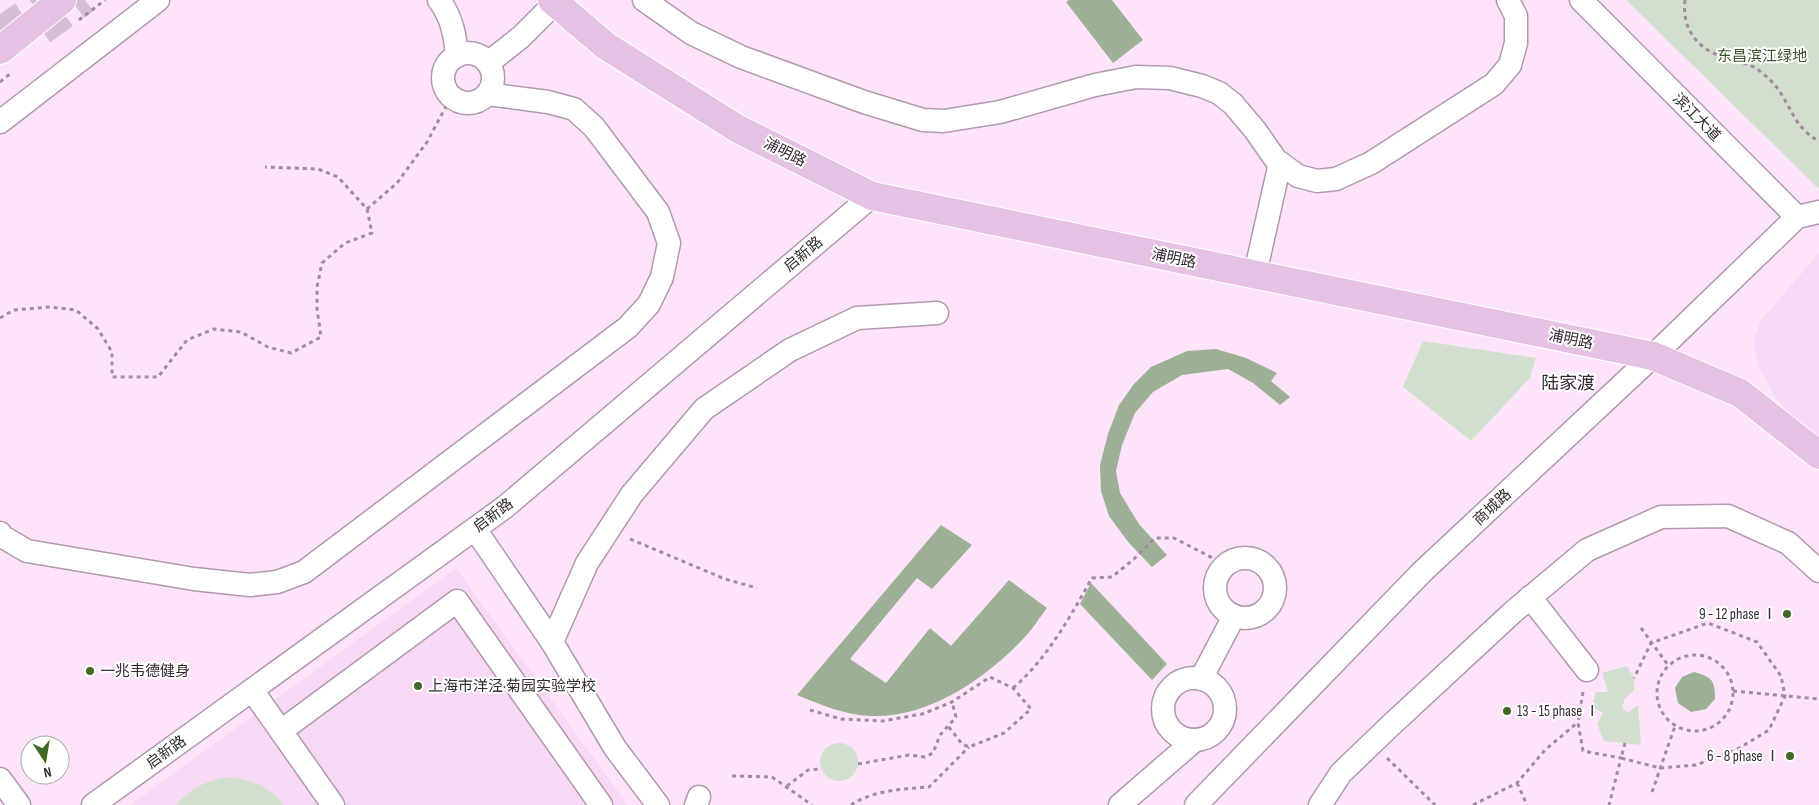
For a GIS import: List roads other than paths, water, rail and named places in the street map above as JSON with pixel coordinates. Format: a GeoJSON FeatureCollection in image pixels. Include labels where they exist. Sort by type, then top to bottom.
{"type":"FeatureCollection","features":[{"type":"Feature","properties":{"kind":"main road"},"geometry":{"type":"LineString","coordinates":[[0,50],[62,0]]}},
{"type":"Feature","properties":{"kind":"main road","name":"浦明路"},"geometry":{"type":"LineString","coordinates":[[554,1],[606,46],[738,129],[872,196],[1653,356],[1740,393],[1819,455]]}},
{"type":"Feature","properties":{"kind":"street"},"geometry":{"type":"LineString","coordinates":[[0,122],[158,0]]}},
{"type":"Feature","properties":{"kind":"street"},"geometry":{"type":"LineString","coordinates":[[439,0],[448,13],[455,34],[457,56]]}},
{"type":"Feature","properties":{"kind":"street"},"geometry":{"type":"LineString","coordinates":[[644,0],[691,33],[741,57],[864,102],[923,120],[944,121],[1000,112],[1095,85],[1136,77],[1170,78],[1202,86],[1218,93],[1233,104],[1280,163],[1298,176],[1317,181],[1336,179],[1371,163],[1494,84],[1510,65],[1516,42],[1516,16],[1508,0]]}},
{"type":"Feature","properties":{"kind":"street","name":"滨江大道"},"geometry":{"type":"LineString","coordinates":[[1581,0],[1797,217]]}},
{"type":"Feature","properties":{"kind":"street"},"geometry":{"type":"LineString","coordinates":[[488,63],[521,37],[554,1]]}},
{"type":"Feature","properties":{"kind":"street"},"geometry":{"type":"LineString","coordinates":[[474,54],[488,63],[492,70],[492,87],[481,100],[466,103],[451,96],[446,90],[444,75],[446,67],[457,56],[474,54]]}},
{"type":"Feature","properties":{"kind":"street"},"geometry":{"type":"LineString","coordinates":[[0,533],[3,537],[27,552],[194,579],[250,584],[277,582],[304,572],[628,328],[649,304],[662,277],[669,243],[658,212],[594,127],[574,109],[548,102],[487,94]]}},
{"type":"Feature","properties":{"kind":"street"},"geometry":{"type":"LineString","coordinates":[[1255,274],[1280,163]]}},
{"type":"Feature","properties":{"kind":"street","name":"启新路"},"geometry":{"type":"LineString","coordinates":[[93,805],[505,507],[872,196]]}},
{"type":"Feature","properties":{"kind":"street"},"geometry":{"type":"LineString","coordinates":[[1797,217],[1819,212]]}},
{"type":"Feature","properties":{"kind":"street","name":"商城路"},"geometry":{"type":"LineString","coordinates":[[1196,805],[1422,572],[1653,356],[1797,217]]}},
{"type":"Feature","properties":{"kind":"street"},"geometry":{"type":"LineString","coordinates":[[552,642],[587,563],[608,530],[632,494],[704,409],[790,350],[857,318],[937,313]]}},
{"type":"Feature","properties":{"kind":"street"},"geometry":{"type":"LineString","coordinates":[[1320,805],[1341,773],[1372,743],[1506,618],[1587,550],[1661,517],[1728,516],[1788,543],[1819,571]]}},
{"type":"Feature","properties":{"kind":"street"},"geometry":{"type":"LineString","coordinates":[[474,529],[552,642],[615,748],[658,805]]}},
{"type":"Feature","properties":{"kind":"street"},"geometry":{"type":"LineString","coordinates":[[1254,559],[1270,570],[1276,589],[1274,598],[1269,607],[1262,613],[1244,618],[1234,616],[1225,610],[1219,602],[1216,593],[1219,573],[1234,560],[1254,559]]}},
{"type":"Feature","properties":{"kind":"street"},"geometry":{"type":"LineString","coordinates":[[1530,598],[1586,678]]}},
{"type":"Feature","properties":{"kind":"street"},"geometry":{"type":"LineString","coordinates":[[281,731],[457,601],[601,805]]}},
{"type":"Feature","properties":{"kind":"street"},"geometry":{"type":"LineString","coordinates":[[1201,679],[1234,616]]}},
{"type":"Feature","properties":{"kind":"street"},"geometry":{"type":"LineString","coordinates":[[1191,678],[1211,683],[1219,690],[1224,699],[1224,718],[1220,727],[1205,739],[1185,739],[1175,734],[1168,726],[1164,717],[1163,706],[1166,696],[1176,684],[1191,678]]}},
{"type":"Feature","properties":{"kind":"street"},"geometry":{"type":"LineString","coordinates":[[252,690],[333,805]]}},
{"type":"Feature","properties":{"kind":"street"},"geometry":{"type":"LineString","coordinates":[[1220,727],[1253,746]]}},
{"type":"Feature","properties":{"kind":"street"},"geometry":{"type":"LineString","coordinates":[[1120,805],[1195,740]]}},
{"type":"Feature","properties":{"kind":"street"},"geometry":{"type":"LineString","coordinates":[[0,779],[19,805]]}},
{"type":"Feature","properties":{"kind":"tunnel"},"geometry":{"type":"LineString","coordinates":[[42,31],[85,0]]}},
{"type":"Feature","properties":{"kind":"tunnel"},"geometry":{"type":"LineString","coordinates":[[0,31],[39,4]]}},
{"type":"Feature","properties":{"kind":"place","name":"9 - 12 phase Ⅰ"},"geometry":{"type":"Point","coordinates":[1787,614]}},
{"type":"Feature","properties":{"kind":"place","name":"一兆韦德健身"},"geometry":{"type":"Point","coordinates":[90,671]}},
{"type":"Feature","properties":{"kind":"place","name":"上海市洋泾·菊园实验学校"},"geometry":{"type":"Point","coordinates":[418,686]}},
{"type":"Feature","properties":{"kind":"place","name":"13 - 15 phase Ⅰ"},"geometry":{"type":"Point","coordinates":[1507,711]}},
{"type":"Feature","properties":{"kind":"place","name":"6 - 8 phase Ⅰ"},"geometry":{"type":"Point","coordinates":[1790,756]}},
{"type":"Feature","properties":{"kind":"district","name":"陆家渡"},"geometry":{"type":"Point","coordinates":[1568,383]}},
{"type":"Feature","properties":{"kind":"park label","name":"东昌滨江绿地"},"geometry":{"type":"Point","coordinates":[1762,56]}}]}
